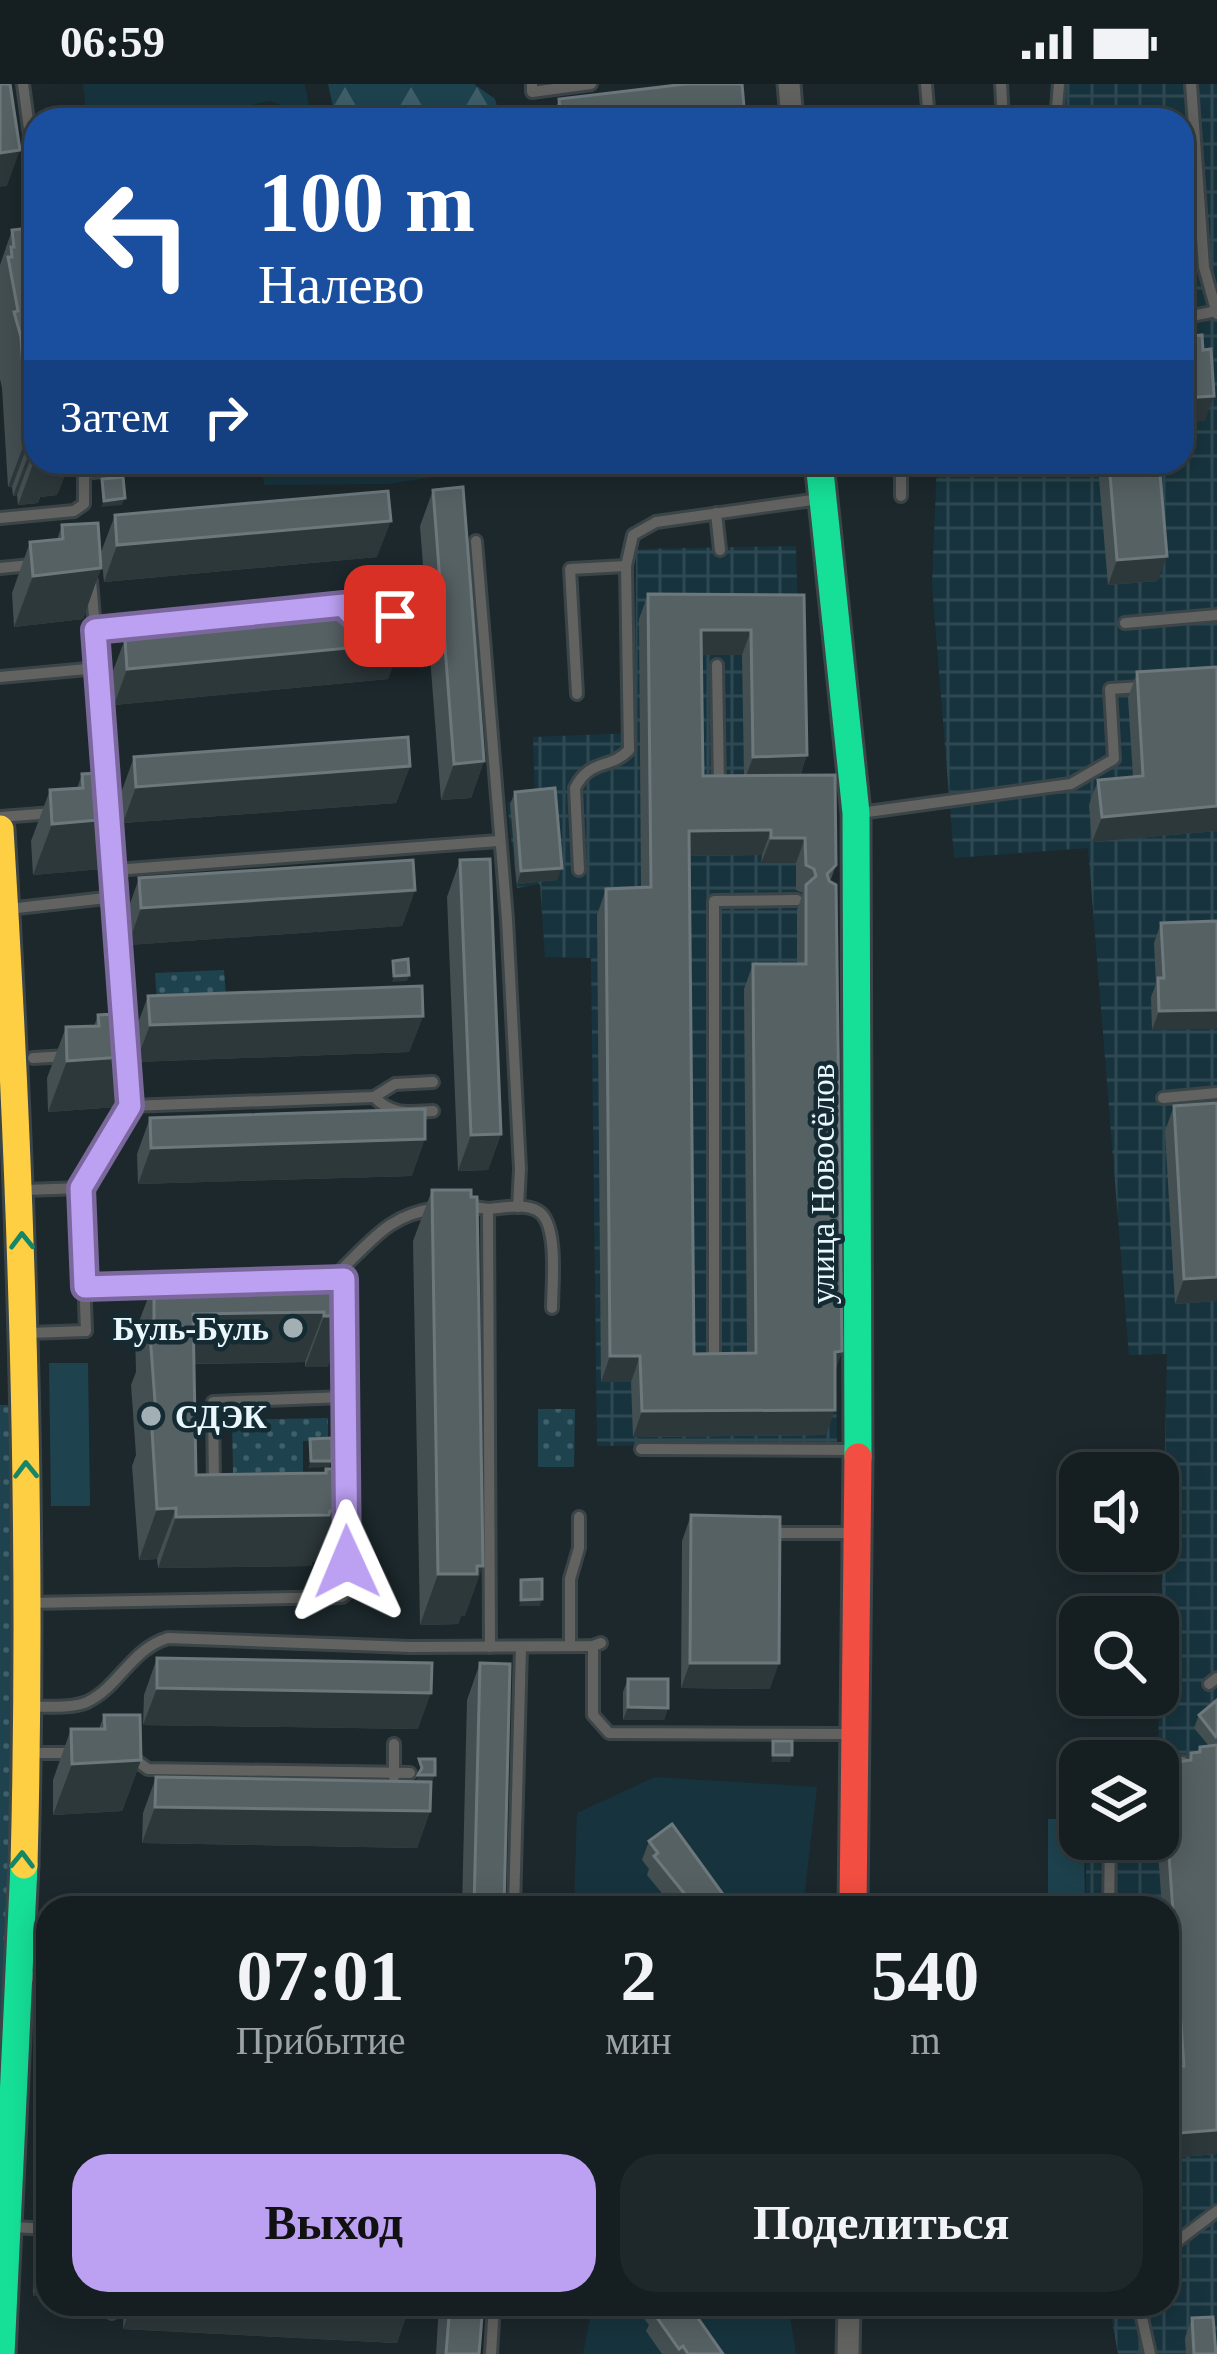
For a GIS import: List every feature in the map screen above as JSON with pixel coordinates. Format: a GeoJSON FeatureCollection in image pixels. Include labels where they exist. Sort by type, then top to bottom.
{"type":"FeatureCollection","features":[{"type":"Feature","properties":{"kind":"street","name":"улица Новосёлов"},"geometry":{"type":"LineString","coordinates":[[820,474],[850,798],[858,1450],[853,1896]]}},
{"type":"Feature","properties":{"kind":"street"},"geometry":{"type":"LineString","coordinates":[[0,830],[21,1191],[26,1603],[19,1976],[1,2354]]}},
{"type":"Feature","properties":{"kind":"street"},"geometry":{"type":"LineString","coordinates":[[848,2316],[848,2354]]}},
{"type":"Feature","properties":{"kind":"lane"},"geometry":{"type":"LineString","coordinates":[[532,84],[532,92],[591,84]]}},
{"type":"Feature","properties":{"kind":"lane"},"geometry":{"type":"LineString","coordinates":[[1194,114],[1204,267],[1217,312]]}},
{"type":"Feature","properties":{"kind":"lane"},"geometry":{"type":"LineString","coordinates":[[0,518],[74,511],[84,504],[84,474]]}},
{"type":"Feature","properties":{"kind":"lane"},"geometry":{"type":"LineString","coordinates":[[902,474],[902,496]]}},
{"type":"Feature","properties":{"kind":"lane"},"geometry":{"type":"LineString","coordinates":[[579,870],[575,788],[592,766],[624,757],[629,750],[626,566],[633,535],[642,526],[822,499]]}},
{"type":"Feature","properties":{"kind":"lane"},"geometry":{"type":"LineString","coordinates":[[716,514],[720,550]]}},
{"type":"Feature","properties":{"kind":"lane"},"geometry":{"type":"LineString","coordinates":[[476,542],[507,919],[518,1207]]}},
{"type":"Feature","properties":{"kind":"lane"},"geometry":{"type":"LineString","coordinates":[[89,560],[108,788]]}},
{"type":"Feature","properties":{"kind":"lane"},"geometry":{"type":"LineString","coordinates":[[0,568],[44,564]]}},
{"type":"Feature","properties":{"kind":"lane"},"geometry":{"type":"LineString","coordinates":[[577,694],[570,569],[626,566]]}},
{"type":"Feature","properties":{"kind":"lane"},"geometry":{"type":"LineString","coordinates":[[95,630],[347,611],[356,590],[394,586]]}},
{"type":"Feature","properties":{"kind":"lane"},"geometry":{"type":"LineString","coordinates":[[1124,623],[1217,614]]}},
{"type":"Feature","properties":{"kind":"lane"},"geometry":{"type":"LineString","coordinates":[[717,665],[719,792],[739,791]]}},
{"type":"Feature","properties":{"kind":"lane"},"geometry":{"type":"LineString","coordinates":[[0,677],[98,668]]}},
{"type":"Feature","properties":{"kind":"lane"},"geometry":{"type":"LineString","coordinates":[[850,798],[1071,784],[1114,759],[1109,689],[1153,686]]}},
{"type":"Feature","properties":{"kind":"lane"},"geometry":{"type":"LineString","coordinates":[[110,808],[125,1032]]}},
{"type":"Feature","properties":{"kind":"lane"},"geometry":{"type":"LineString","coordinates":[[0,817],[64,812]]}},
{"type":"Feature","properties":{"kind":"lane"},"geometry":{"type":"LineString","coordinates":[[115,870],[498,841]]}},
{"type":"Feature","properties":{"kind":"lane"},"geometry":{"type":"LineString","coordinates":[[4,910],[115,897]]}},
{"type":"Feature","properties":{"kind":"lane"},"geometry":{"type":"LineString","coordinates":[[714,1362],[714,901],[796,900]]}},
{"type":"Feature","properties":{"kind":"lane"},"geometry":{"type":"LineString","coordinates":[[24,1334],[86,1331],[81,1188],[130,1106],[126,1053]]}},
{"type":"Feature","properties":{"kind":"lane"},"geometry":{"type":"LineString","coordinates":[[33,1058],[80,1056]]}},
{"type":"Feature","properties":{"kind":"lane"},"geometry":{"type":"LineString","coordinates":[[130,1106],[374,1097],[394,1084],[433,1082]]}},
{"type":"Feature","properties":{"kind":"lane"},"geometry":{"type":"LineString","coordinates":[[1163,1097],[1217,1093]]}},
{"type":"Feature","properties":{"kind":"lane"},"geometry":{"type":"LineString","coordinates":[[374,1097],[395,1113],[434,1111]]}},
{"type":"Feature","properties":{"kind":"lane"},"geometry":{"type":"LineString","coordinates":[[21,1191],[81,1188]]}},
{"type":"Feature","properties":{"kind":"lane"},"geometry":{"type":"LineString","coordinates":[[26,1603],[342,1597],[348,1592],[340,1279],[343,1268],[389,1223],[408,1212],[475,1206],[536,1209],[547,1219],[551,1234],[552,1308]]}},
{"type":"Feature","properties":{"kind":"lane"},"geometry":{"type":"LineString","coordinates":[[488,1209],[490,1647]]}},
{"type":"Feature","properties":{"kind":"lane"},"geometry":{"type":"LineString","coordinates":[[85,1287],[172,1284]]}},
{"type":"Feature","properties":{"kind":"lane"},"geometry":{"type":"LineString","coordinates":[[221,1492],[212,1483],[213,1402],[345,1397]]}},
{"type":"Feature","properties":{"kind":"lane"},"geometry":{"type":"LineString","coordinates":[[641,1449],[858,1450]]}},
{"type":"Feature","properties":{"kind":"lane"},"geometry":{"type":"LineString","coordinates":[[326,1490],[346,1490]]}},
{"type":"Feature","properties":{"kind":"lane"},"geometry":{"type":"LineString","coordinates":[[570,1646],[570,1579],[579,1548],[579,1517]]}},
{"type":"Feature","properties":{"kind":"lane"},"geometry":{"type":"LineString","coordinates":[[746,1532],[858,1533]]}},
{"type":"Feature","properties":{"kind":"lane"},"geometry":{"type":"LineString","coordinates":[[25,1707],[81,1704],[94,1698],[139,1651],[168,1638],[490,1647],[597,1645],[593,1715],[609,1733],[855,1734]]}},
{"type":"Feature","properties":{"kind":"lane"},"geometry":{"type":"LineString","coordinates":[[514,1896],[521,1647]]}},
{"type":"Feature","properties":{"kind":"lane"},"geometry":{"type":"LineString","coordinates":[[94,1698],[105,1716]]}},
{"type":"Feature","properties":{"kind":"lane"},"geometry":{"type":"LineString","coordinates":[[394,1744],[394,1788]]}},
{"type":"Feature","properties":{"kind":"lane"},"geometry":{"type":"LineString","coordinates":[[126,1752],[148,1769],[410,1773]]}},
{"type":"Feature","properties":{"kind":"lane"},"geometry":{"type":"LineString","coordinates":[[40,1753],[83,1753]]}},
{"type":"Feature","properties":{"kind":"lane"},"geometry":{"type":"LineString","coordinates":[[1179,1766],[1200,1760]]}},
{"type":"Feature","properties":{"kind":"lane"},"geometry":{"type":"LineString","coordinates":[[1109,1896],[1110,1860]]}},
{"type":"Feature","properties":{"kind":"lane"},"geometry":{"type":"LineString","coordinates":[[19,1976],[36,1977]]}},
{"type":"Feature","properties":{"kind":"lane"},"geometry":{"type":"LineString","coordinates":[[7,2203],[36,2221]]}},
{"type":"Feature","properties":{"kind":"lane"},"geometry":{"type":"LineString","coordinates":[[1179,2239],[1217,2212]]}},
{"type":"Feature","properties":{"kind":"lane"},"geometry":{"type":"LineString","coordinates":[[490,2354],[493,2316]]}},
{"type":"Feature","properties":{"kind":"lane"},"geometry":{"type":"LineString","coordinates":[[1142,2316],[1150,2354]]}},
{"type":"Feature","properties":{"kind":"shaded area"},"geometry":{"type":"Polygon","coordinates":[[[83,84],[305,84],[309,108],[288,108],[270,101],[252,108],[86,108],[83,84]]]}},
{"type":"Feature","properties":{"kind":"shaded area"},"geometry":{"type":"Polygon","coordinates":[[[1050,84],[1217,84],[1217,2354],[1118,2354],[1111,2316],[1179,2316],[1179,1896],[1086,1896],[1086,1860],[1179,1860],[1179,1740],[1158,1740],[1159,1716],[1179,1716],[1179,1596],[1162,1596],[1162,1572],[1179,1572],[1179,1452],[1165,1452],[1167,1354],[1129,1355],[1088,848],[954,858],[932,584],[937,474],[1194,474],[1194,108],[1051,108],[1050,84]]]}},
{"type":"Feature","properties":{"kind":"shaded area"},"geometry":{"type":"Polygon","coordinates":[[[263,474],[453,474],[388,484],[264,485],[263,474]]]}},
{"type":"Feature","properties":{"kind":"shaded area"},"geometry":{"type":"Polygon","coordinates":[[[796,546],[803,798],[828,801],[837,1443],[597,1446],[591,958],[545,957],[540,884],[517,888],[507,802],[535,799],[533,737],[635,733],[636,549],[796,546]]]}},
{"type":"Feature","properties":{"kind":"shaded area"},"geometry":{"type":"Polygon","coordinates":[[[655,1777],[817,1787],[804,1896],[574,1896],[577,1813],[655,1777]]]}},
{"type":"Feature","properties":{"kind":"shaded area"},"geometry":{"type":"Polygon","coordinates":[[[591,2316],[790,2316],[796,2354],[583,2354],[591,2316]]]}},
{"type":"Feature","properties":{"kind":"green space"},"geometry":{"type":"Polygon","coordinates":[[[328,84],[474,84],[495,99],[498,108],[333,108],[328,84]]]}},
{"type":"Feature","properties":{"kind":"green space"},"geometry":{"type":"Polygon","coordinates":[[[224,970],[226,996],[157,1000],[155,973],[224,970]]]}},
{"type":"Feature","properties":{"kind":"green space"},"geometry":{"type":"Polygon","coordinates":[[[49,1363],[88,1363],[90,1506],[51,1506],[49,1363]]]}},
{"type":"Feature","properties":{"kind":"green space"},"geometry":{"type":"Polygon","coordinates":[[[0,1405],[13,1405],[12,1752],[0,2162],[0,1405]]]}},
{"type":"Feature","properties":{"kind":"green space"},"geometry":{"type":"Polygon","coordinates":[[[538,1409],[575,1409],[574,1467],[538,1467],[538,1409]]]}},
{"type":"Feature","properties":{"kind":"green space"},"geometry":{"type":"Polygon","coordinates":[[[328,1418],[328,1440],[303,1441],[303,1472],[233,1473],[232,1420],[328,1418]]]}},
{"type":"Feature","properties":{"kind":"green space"},"geometry":{"type":"Polygon","coordinates":[[[1048,1819],[1059,1819],[1059,1860],[1084,1860],[1085,1896],[1048,1896],[1048,1819]]]}},
{"type":"Feature","properties":{"kind":"building"},"geometry":{"type":"Polygon","coordinates":[[[0,84],[10,84],[20,150],[0,153],[0,84]]]}},
{"type":"Feature","properties":{"kind":"building"},"geometry":{"type":"Polygon","coordinates":[[[686,84],[742,84],[744,107],[560,108],[559,99],[686,84]]]}},
{"type":"Feature","properties":{"kind":"building"},"geometry":{"type":"Polygon","coordinates":[[[24,229],[24,386],[8,257],[14,247],[12,230],[24,229]]]}},
{"type":"Feature","properties":{"kind":"building"},"geometry":{"type":"Polygon","coordinates":[[[1202,335],[1203,350],[1211,349],[1214,396],[1194,397],[1194,336],[1202,335]]]}},
{"type":"Feature","properties":{"kind":"building"},"geometry":{"type":"Polygon","coordinates":[[[1110,474],[1160,474],[1167,556],[1117,560],[1110,474]]]}},
{"type":"Feature","properties":{"kind":"building"},"geometry":{"type":"Polygon","coordinates":[[[123,477],[125,498],[104,501],[102,479],[123,477]]]}},
{"type":"Feature","properties":{"kind":"building"},"geometry":{"type":"Polygon","coordinates":[[[463,487],[484,761],[454,764],[433,490],[463,487]]]}},
{"type":"Feature","properties":{"kind":"building"},"geometry":{"type":"Polygon","coordinates":[[[388,491],[391,521],[117,545],[115,515],[388,491]]]}},
{"type":"Feature","properties":{"kind":"building"},"geometry":{"type":"Polygon","coordinates":[[[98,523],[101,568],[33,576],[30,542],[63,539],[62,525],[98,523]]]}},
{"type":"Feature","properties":{"kind":"building"},"geometry":{"type":"Polygon","coordinates":[[[648,594],[804,595],[807,755],[753,757],[751,630],[701,630],[703,776],[835,775],[836,865],[827,874],[836,885],[842,1351],[835,1352],[835,1410],[642,1411],[640,1356],[610,1356],[606,889],[651,887],[648,594]],[[771,830],[689,831],[694,1354],[756,1353],[753,964],[806,964],[806,885],[816,876],[806,865],[805,838],[771,838],[771,830]]]}},
{"type":"Feature","properties":{"kind":"building"},"geometry":{"type":"Polygon","coordinates":[[[398,613],[401,643],[127,669],[125,639],[398,613]]]}},
{"type":"Feature","properties":{"kind":"building"},"geometry":{"type":"Polygon","coordinates":[[[1217,667],[1217,806],[1102,817],[1098,780],[1143,776],[1137,672],[1217,667]]]}},
{"type":"Feature","properties":{"kind":"building"},"geometry":{"type":"Polygon","coordinates":[[[408,737],[410,766],[136,787],[134,757],[408,737]]]}},
{"type":"Feature","properties":{"kind":"building"},"geometry":{"type":"Polygon","coordinates":[[[118,772],[121,818],[52,824],[50,790],[83,788],[82,774],[118,772]]]}},
{"type":"Feature","properties":{"kind":"building"},"geometry":{"type":"Polygon","coordinates":[[[555,788],[562,868],[521,871],[515,792],[555,788]]]}},
{"type":"Feature","properties":{"kind":"building"},"geometry":{"type":"Polygon","coordinates":[[[490,859],[501,1134],[471,1135],[460,860],[490,859]]]}},
{"type":"Feature","properties":{"kind":"building"},"geometry":{"type":"Polygon","coordinates":[[[413,860],[415,890],[141,908],[139,878],[413,860]]]}},
{"type":"Feature","properties":{"kind":"building"},"geometry":{"type":"Polygon","coordinates":[[[1217,921],[1217,1010],[1159,1011],[1158,978],[1164,978],[1161,923],[1217,921]]]}},
{"type":"Feature","properties":{"kind":"building"},"geometry":{"type":"Polygon","coordinates":[[[408,959],[409,975],[394,976],[393,961],[408,959]]]}},
{"type":"Feature","properties":{"kind":"building"},"geometry":{"type":"Polygon","coordinates":[[[422,986],[423,1016],[150,1025],[148,996],[422,986]]]}},
{"type":"Feature","properties":{"kind":"building"},"geometry":{"type":"Polygon","coordinates":[[[134,1013],[136,1056],[67,1061],[66,1027],[99,1026],[98,1015],[134,1013]]]}},
{"type":"Feature","properties":{"kind":"building"},"geometry":{"type":"Polygon","coordinates":[[[1217,1103],[1217,1277],[1184,1279],[1174,1106],[1217,1103]]]}},
{"type":"Feature","properties":{"kind":"building"},"geometry":{"type":"Polygon","coordinates":[[[425,1109],[425,1139],[151,1148],[150,1118],[425,1109]]]}},
{"type":"Feature","properties":{"kind":"building"},"geometry":{"type":"Polygon","coordinates":[[[432,1190],[471,1190],[471,1197],[477,1197],[483,1566],[477,1566],[477,1574],[438,1574],[432,1190]]]}},
{"type":"Feature","properties":{"kind":"building"},"geometry":{"type":"Polygon","coordinates":[[[326,1270],[326,1274],[345,1274],[346,1316],[324,1316],[324,1312],[193,1314],[196,1475],[348,1469],[349,1511],[176,1517],[176,1508],[157,1509],[151,1415],[156,1415],[150,1334],[154,1334],[154,1282],[172,1281],[172,1273],[326,1270]]]}},
{"type":"Feature","properties":{"kind":"building"},"geometry":{"type":"Polygon","coordinates":[[[332,1438],[332,1461],[311,1461],[310,1439],[332,1438]]]}},
{"type":"Feature","properties":{"kind":"building"},"geometry":{"type":"Polygon","coordinates":[[[691,1515],[780,1517],[779,1663],[690,1663],[691,1515]]]}},
{"type":"Feature","properties":{"kind":"building"},"geometry":{"type":"Polygon","coordinates":[[[542,1579],[542,1599],[521,1600],[521,1580],[542,1579]]]}},
{"type":"Feature","properties":{"kind":"building"},"geometry":{"type":"Polygon","coordinates":[[[157,1658],[432,1663],[431,1693],[157,1688],[157,1658]]]}},
{"type":"Feature","properties":{"kind":"building"},"geometry":{"type":"Polygon","coordinates":[[[480,1663],[510,1664],[504,1896],[474,1896],[480,1663]]]}},
{"type":"Feature","properties":{"kind":"building"},"geometry":{"type":"Polygon","coordinates":[[[628,1679],[668,1679],[668,1708],[628,1707],[628,1679]]]}},
{"type":"Feature","properties":{"kind":"building"},"geometry":{"type":"Polygon","coordinates":[[[1217,1700],[1217,1736],[1216,1737],[1199,1715],[1217,1700]]]}},
{"type":"Feature","properties":{"kind":"building"},"geometry":{"type":"Polygon","coordinates":[[[104,1715],[140,1715],[141,1760],[72,1764],[71,1729],[105,1729],[104,1715]]]}},
{"type":"Feature","properties":{"kind":"building"},"geometry":{"type":"Polygon","coordinates":[[[773,1741],[792,1741],[792,1755],[773,1755],[773,1741]]]}},
{"type":"Feature","properties":{"kind":"building"},"geometry":{"type":"Polygon","coordinates":[[[1217,1745],[1217,2130],[1179,2133],[1179,2066],[1184,2066],[1179,1896],[1172,1896],[1169,1860],[1179,1860],[1179,1762],[1200,1752],[1200,1747],[1217,1745]]]}},
{"type":"Feature","properties":{"kind":"building"},"geometry":{"type":"Polygon","coordinates":[[[419,1759],[435,1759],[435,1775],[418,1775],[419,1759]]]}},
{"type":"Feature","properties":{"kind":"building"},"geometry":{"type":"Polygon","coordinates":[[[156,1777],[431,1782],[430,1811],[155,1807],[156,1777]]]}},
{"type":"Feature","properties":{"kind":"building"},"geometry":{"type":"Polygon","coordinates":[[[672,1824],[724,1896],[686,1896],[654,1856],[658,1853],[649,1841],[672,1824]]]}},
{"type":"Feature","properties":{"kind":"building"},"geometry":{"type":"Polygon","coordinates":[[[449,2316],[482,2316],[479,2354],[446,2354],[449,2316]]]}},
{"type":"Feature","properties":{"kind":"building"},"geometry":{"type":"Polygon","coordinates":[[[656,2316],[696,2316],[723,2354],[688,2354],[683,2346],[679,2349],[656,2316]]]}},
{"type":"Feature","properties":{"kind":"building"},"geometry":{"type":"Polygon","coordinates":[[[1213,2317],[1216,2354],[1194,2354],[1192,2318],[1213,2317]]]}},
{"type":"Feature","properties":{"kind":"traffic: fast"},"geometry":{"type":"LineString","coordinates":[[820,474],[856,813],[858,1457]]}},
{"type":"Feature","properties":{"kind":"traffic: fast"},"geometry":{"type":"LineString","coordinates":[[1,2354],[24,1865]]}},
{"type":"Feature","properties":{"kind":"traffic: slow"},"geometry":{"type":"LineString","coordinates":[[0,829],[23,1347],[24,1865]]}},
{"type":"Feature","properties":{"kind":"traffic: jam"},"geometry":{"type":"LineString","coordinates":[[853,1896],[858,1457]]}},
{"type":"Feature","properties":{"kind":"place","name":"Буль-Буль"},"geometry":{"type":"Point","coordinates":[293,1328]}},
{"type":"Feature","properties":{"kind":"place","name":"СДЭК"},"geometry":{"type":"Point","coordinates":[151,1416]}},
{"type":"Feature","properties":{"kind":"route"},"geometry":{"type":"LineString","coordinates":[[347,1562],[344,1279],[85,1287],[81,1188],[130,1106],[95,630],[344,605],[358,620],[395,616]]}}]}
